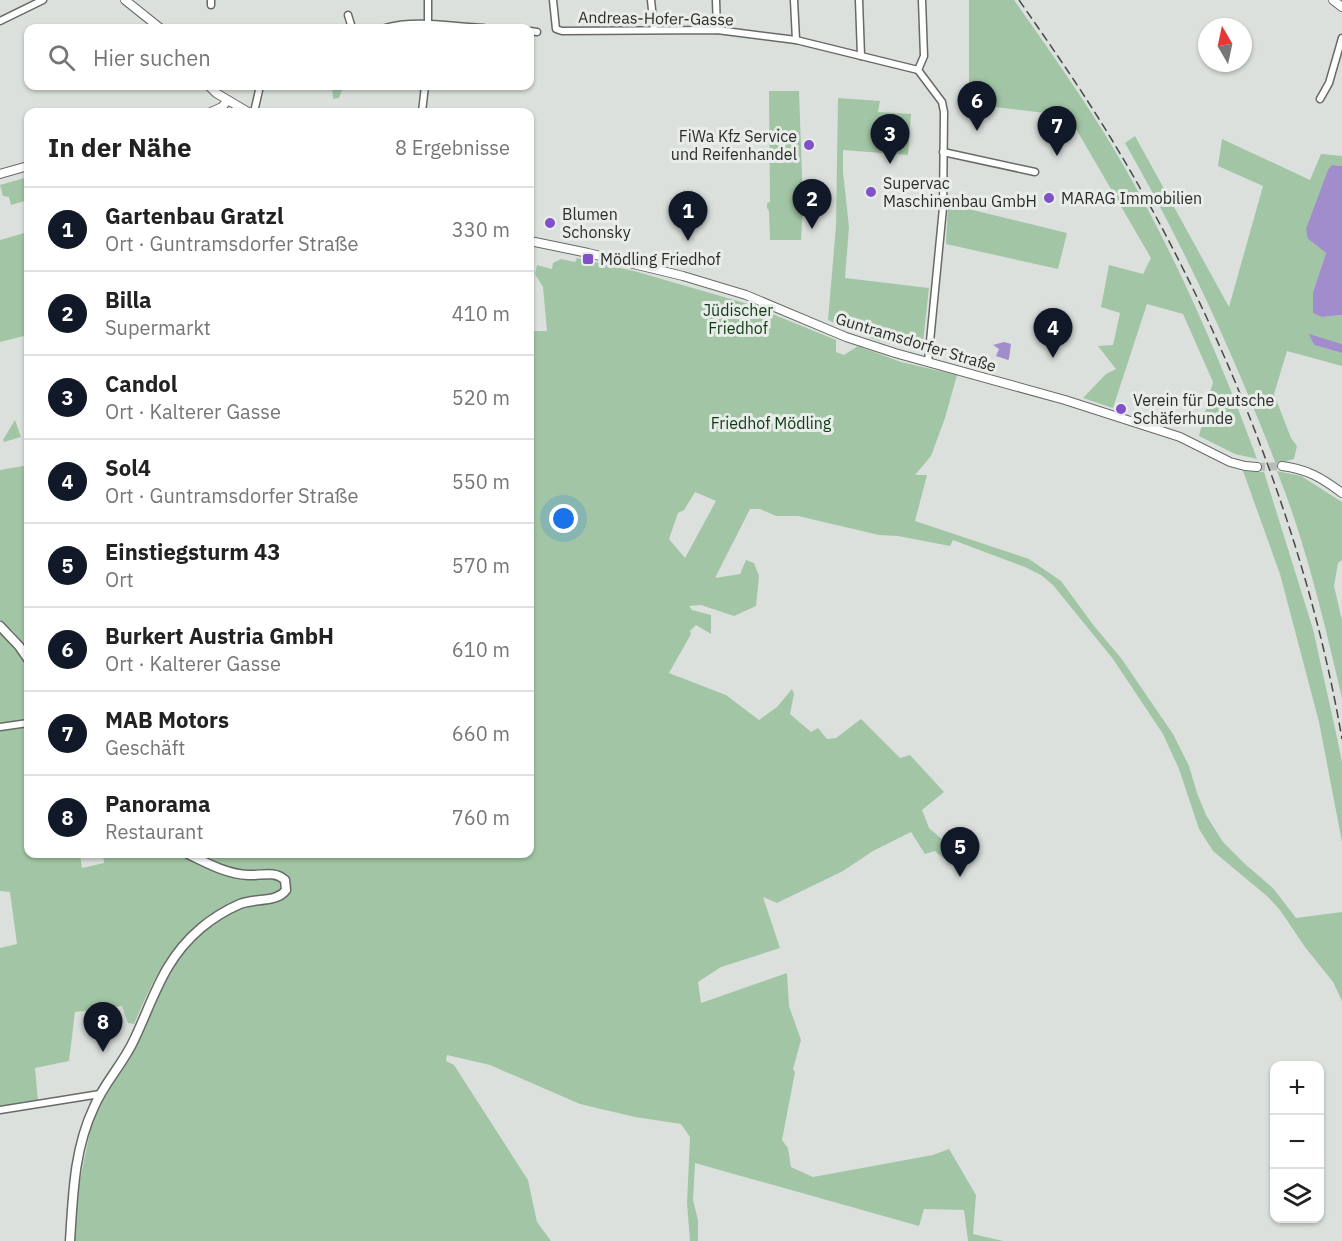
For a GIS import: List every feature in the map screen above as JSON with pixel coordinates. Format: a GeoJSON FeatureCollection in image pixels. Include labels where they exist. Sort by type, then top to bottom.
{"type":"FeatureCollection","features":[{"type":"Feature","properties":{"kind":"main road"},"geometry":{"type":"LineString","coordinates":[[0,626],[24,652]]}},
{"type":"Feature","properties":{"kind":"main road"},"geometry":{"type":"LineString","coordinates":[[70,1241],[76,1162],[87,1124],[100,1094],[133,1042],[159,980],[185,943],[202,927],[221,914],[249,901],[277,898],[286,890],[285,880],[279,876],[237,874],[214,867],[196,858]]}},
{"type":"Feature","properties":{"kind":"street"},"geometry":{"type":"LineString","coordinates":[[0,21],[43,0]]}},
{"type":"Feature","properties":{"kind":"street"},"geometry":{"type":"LineString","coordinates":[[125,0],[155,24]]}},
{"type":"Feature","properties":{"kind":"street"},"geometry":{"type":"LineString","coordinates":[[428,0],[428,24]]}},
{"type":"Feature","properties":{"kind":"street","name":"Andreas-Hofer-Gasse"},"geometry":{"type":"LineString","coordinates":[[553,0],[556,29],[562,31],[717,30],[796,40],[918,70]]}},
{"type":"Feature","properties":{"kind":"street"},"geometry":{"type":"LineString","coordinates":[[651,0],[654,29]]}},
{"type":"Feature","properties":{"kind":"street"},"geometry":{"type":"LineString","coordinates":[[716,0],[717,30]]}},
{"type":"Feature","properties":{"kind":"street"},"geometry":{"type":"LineString","coordinates":[[795,0],[796,40]]}},
{"type":"Feature","properties":{"kind":"street"},"geometry":{"type":"LineString","coordinates":[[859,0],[861,56]]}},
{"type":"Feature","properties":{"kind":"street"},"geometry":{"type":"LineString","coordinates":[[922,0],[924,56],[918,70],[942,102],[944,112],[943,208],[928,362]]}},
{"type":"Feature","properties":{"kind":"street"},"geometry":{"type":"LineString","coordinates":[[1333,0],[1342,8]]}},
{"type":"Feature","properties":{"kind":"street"},"geometry":{"type":"LineString","coordinates":[[348,15],[351,24]]}},
{"type":"Feature","properties":{"kind":"street"},"geometry":{"type":"LineString","coordinates":[[1320,99],[1329,83],[1342,38]]}},
{"type":"Feature","properties":{"kind":"street"},"geometry":{"type":"LineString","coordinates":[[214,90],[240,108]]}},
{"type":"Feature","properties":{"kind":"street"},"geometry":{"type":"LineString","coordinates":[[255,108],[259,90]]}},
{"type":"Feature","properties":{"kind":"street"},"geometry":{"type":"LineString","coordinates":[[422,108],[425,90]]}},
{"type":"Feature","properties":{"kind":"street"},"geometry":{"type":"LineString","coordinates":[[220,108],[227,101]]}},
{"type":"Feature","properties":{"kind":"street"},"geometry":{"type":"LineString","coordinates":[[943,152],[1035,172]]}},
{"type":"Feature","properties":{"kind":"street"},"geometry":{"type":"LineString","coordinates":[[0,174],[24,167]]}},
{"type":"Feature","properties":{"kind":"street","name":"Guntramsdorfer Straße"},"geometry":{"type":"LineString","coordinates":[[534,242],[672,274],[746,295],[846,337],[1104,412],[1180,437],[1230,462],[1257,467]]}},
{"type":"Feature","properties":{"kind":"street"},"geometry":{"type":"LineString","coordinates":[[1282,466],[1314,474],[1341,493]]}},
{"type":"Feature","properties":{"kind":"street"},"geometry":{"type":"LineString","coordinates":[[0,727],[24,724]]}},
{"type":"Feature","properties":{"kind":"street"},"geometry":{"type":"LineString","coordinates":[[0,1110],[100,1094]]}},
{"type":"Feature","properties":{"kind":"green space"},"geometry":{"type":"Polygon","coordinates":[[[969,0],[1014,0],[1077,90],[1134,184],[1185,284],[1216,354],[1257,459],[1235,454],[1199,436],[1213,382],[1183,314],[1147,304],[1113,408],[1083,398],[1106,374],[1116,369],[1098,346],[1113,345],[1120,313],[1101,307],[1109,265],[1143,274],[1151,258],[1072,122],[1046,113],[969,104],[969,0]]]}},
{"type":"Feature","properties":{"kind":"green space"},"geometry":{"type":"Polygon","coordinates":[[[332,90],[342,90],[339,98],[333,99],[332,90]]]}},
{"type":"Feature","properties":{"kind":"green space"},"geometry":{"type":"Polygon","coordinates":[[[769,91],[799,91],[803,204],[801,240],[770,240],[767,208],[767,203],[770,202],[769,91]]]}},
{"type":"Feature","properties":{"kind":"green space"},"geometry":{"type":"Polygon","coordinates":[[[838,98],[880,101],[878,112],[911,114],[908,155],[843,150],[849,227],[845,278],[929,288],[922,351],[876,340],[828,320],[836,226],[838,98]]]}},
{"type":"Feature","properties":{"kind":"green space"},"geometry":{"type":"Polygon","coordinates":[[[1135,136],[1229,307],[1263,186],[1218,166],[1222,139],[1310,180],[1321,154],[1342,156],[1342,166],[1332,165],[1308,239],[1326,253],[1313,292],[1322,317],[1342,315],[1342,344],[1310,335],[1314,345],[1342,353],[1342,366],[1287,351],[1274,394],[1291,438],[1297,446],[1294,459],[1276,464],[1243,382],[1206,300],[1125,143],[1135,136]]]}},
{"type":"Feature","properties":{"kind":"green space"},"geometry":{"type":"Polygon","coordinates":[[[24,178],[24,201],[11,205],[9,197],[3,196],[0,185],[24,178]]]}},
{"type":"Feature","properties":{"kind":"green space"},"geometry":{"type":"Polygon","coordinates":[[[948,204],[1067,233],[1058,269],[946,244],[948,204]]]}},
{"type":"Feature","properties":{"kind":"green space"},"geometry":{"type":"Polygon","coordinates":[[[24,233],[24,336],[0,342],[0,240],[24,233]]]}},
{"type":"Feature","properties":{"kind":"green space"},"geometry":{"type":"Polygon","coordinates":[[[577,258],[634,271],[748,304],[836,340],[836,352],[844,355],[858,346],[901,362],[957,375],[931,456],[915,475],[927,475],[915,521],[1029,559],[1061,581],[1121,658],[1173,734],[1189,766],[1206,815],[1223,842],[1273,888],[1296,918],[1342,912],[1342,1001],[1333,982],[1305,947],[1280,910],[1268,897],[1213,851],[1199,829],[1179,769],[1163,734],[1113,659],[1053,585],[1041,575],[953,540],[950,546],[898,536],[879,535],[798,516],[776,516],[760,509],[750,509],[715,578],[740,574],[746,560],[754,563],[759,576],[756,606],[734,616],[701,605],[689,606],[692,610],[711,615],[711,634],[696,625],[690,631],[691,634],[669,673],[726,695],[759,720],[777,707],[792,689],[794,694],[790,714],[811,732],[818,728],[827,739],[836,738],[861,719],[900,758],[910,755],[944,792],[922,810],[929,828],[944,841],[959,862],[953,866],[935,851],[925,854],[911,832],[873,851],[843,871],[777,903],[763,897],[780,948],[721,967],[698,982],[701,1003],[787,973],[789,1006],[801,1040],[793,1069],[795,1072],[782,1140],[788,1148],[791,1167],[813,1177],[933,1155],[949,1149],[976,1195],[973,1234],[1003,1241],[968,1241],[964,1210],[924,1209],[919,1226],[695,1163],[693,1200],[698,1220],[698,1241],[690,1241],[687,1203],[690,1137],[681,1124],[635,1117],[580,1104],[490,1065],[447,1055],[446,1061],[454,1065],[528,1180],[537,1222],[551,1241],[74,1241],[77,1195],[94,1112],[172,964],[197,937],[227,914],[250,904],[280,899],[289,893],[289,881],[282,872],[274,870],[241,871],[203,858],[534,858],[534,331],[547,331],[543,287],[535,274],[537,265],[552,269],[553,263],[561,259],[575,262],[577,258]],[[695,492],[684,510],[678,513],[669,539],[685,558],[716,501],[695,492]]]}},
{"type":"Feature","properties":{"kind":"green space"},"geometry":{"type":"Polygon","coordinates":[[[15,420],[21,437],[4,442],[3,440],[15,420]]]}},
{"type":"Feature","properties":{"kind":"green space"},"geometry":{"type":"Polygon","coordinates":[[[24,466],[24,645],[0,620],[0,470],[24,466]]]}},
{"type":"Feature","properties":{"kind":"green space"},"geometry":{"type":"Polygon","coordinates":[[[1243,471],[1264,472],[1313,629],[1342,762],[1342,842],[1319,722],[1280,574],[1243,471]]]}},
{"type":"Feature","properties":{"kind":"green space"},"geometry":{"type":"Polygon","coordinates":[[[1277,471],[1301,476],[1342,502],[1342,560],[1338,563],[1334,586],[1342,620],[1342,698],[1306,555],[1277,471]]]}},
{"type":"Feature","properties":{"kind":"green space"},"geometry":{"type":"Polygon","coordinates":[[[0,630],[24,660],[24,858],[81,858],[82,868],[104,863],[103,858],[188,858],[269,877],[281,883],[281,888],[277,892],[234,904],[214,914],[183,938],[151,986],[134,1024],[128,1023],[122,1006],[75,1012],[69,1061],[35,1068],[38,1101],[0,1106],[0,948],[17,944],[10,892],[0,891],[0,630]]]}},
{"type":"Feature","properties":{"kind":"shaded area"},"geometry":{"type":"Polygon","coordinates":[[[1332,165],[1342,166],[1342,315],[1322,317],[1313,313],[1313,292],[1326,253],[1308,239],[1306,229],[1328,170],[1332,165]]]}},
{"type":"Feature","properties":{"kind":"shaded area"},"geometry":{"type":"Polygon","coordinates":[[[1309,334],[1342,344],[1342,353],[1314,345],[1309,334]]]}},
{"type":"Feature","properties":{"kind":"shaded area"},"geometry":{"type":"Polygon","coordinates":[[[1004,342],[1011,344],[1008,360],[996,356],[999,349],[993,345],[1004,342]]]}},
{"type":"Feature","properties":{"kind":"tunnel"},"geometry":{"type":"LineString","coordinates":[[1257,467],[1282,466]]}},
{"type":"Feature","properties":{"kind":"railway"},"geometry":{"type":"LineString","coordinates":[[1019,0],[1112,140],[1189,280],[1223,354],[1282,506],[1306,584],[1326,662],[1342,739]]}},
{"type":"Feature","properties":{"kind":"place","name":"Burkert Austria GmbH"},"geometry":{"type":"Point","coordinates":[977,131]}},
{"type":"Feature","properties":{"kind":"place","name":"FiWa Kfz Service und Reifenhandel"},"geometry":{"type":"Point","coordinates":[809,145]}},
{"type":"Feature","properties":{"kind":"place","name":"MAB Motors"},"geometry":{"type":"Point","coordinates":[1057,156]}},
{"type":"Feature","properties":{"kind":"place","name":"Candol"},"geometry":{"type":"Point","coordinates":[890,164]}},
{"type":"Feature","properties":{"kind":"place","name":"Supervac Maschinenbau GmbH"},"geometry":{"type":"Point","coordinates":[871,192]}},
{"type":"Feature","properties":{"kind":"place","name":"MARAG Immobilien"},"geometry":{"type":"Point","coordinates":[1049,198]}},
{"type":"Feature","properties":{"kind":"place","name":"Blumen Schonsky"},"geometry":{"type":"Point","coordinates":[550,223]}},
{"type":"Feature","properties":{"kind":"place","name":"Billa"},"geometry":{"type":"Point","coordinates":[812,229]}},
{"type":"Feature","properties":{"kind":"place","name":"Gartenbau Gratzl"},"geometry":{"type":"Point","coordinates":[688,241]}},
{"type":"Feature","properties":{"kind":"place","name":"Mödling Friedhof"},"geometry":{"type":"Point","coordinates":[588,259]}},
{"type":"Feature","properties":{"kind":"place","name":"Sol4"},"geometry":{"type":"Point","coordinates":[1053,358]}},
{"type":"Feature","properties":{"kind":"place","name":"Verein für Deutsche Schäferhunde"},"geometry":{"type":"Point","coordinates":[1121,409]}},
{"type":"Feature","properties":{"kind":"place","name":"Einstiegsturm 43"},"geometry":{"type":"Point","coordinates":[960,877]}},
{"type":"Feature","properties":{"kind":"place","name":"Panorama"},"geometry":{"type":"Point","coordinates":[103,1052]}},
{"type":"Feature","properties":{"kind":"park label","name":"Jüdischer Friedhof"},"geometry":{"type":"Point","coordinates":[738,319]}},
{"type":"Feature","properties":{"kind":"park label","name":"Friedhof Mödling"},"geometry":{"type":"Point","coordinates":[771,423]}}]}
